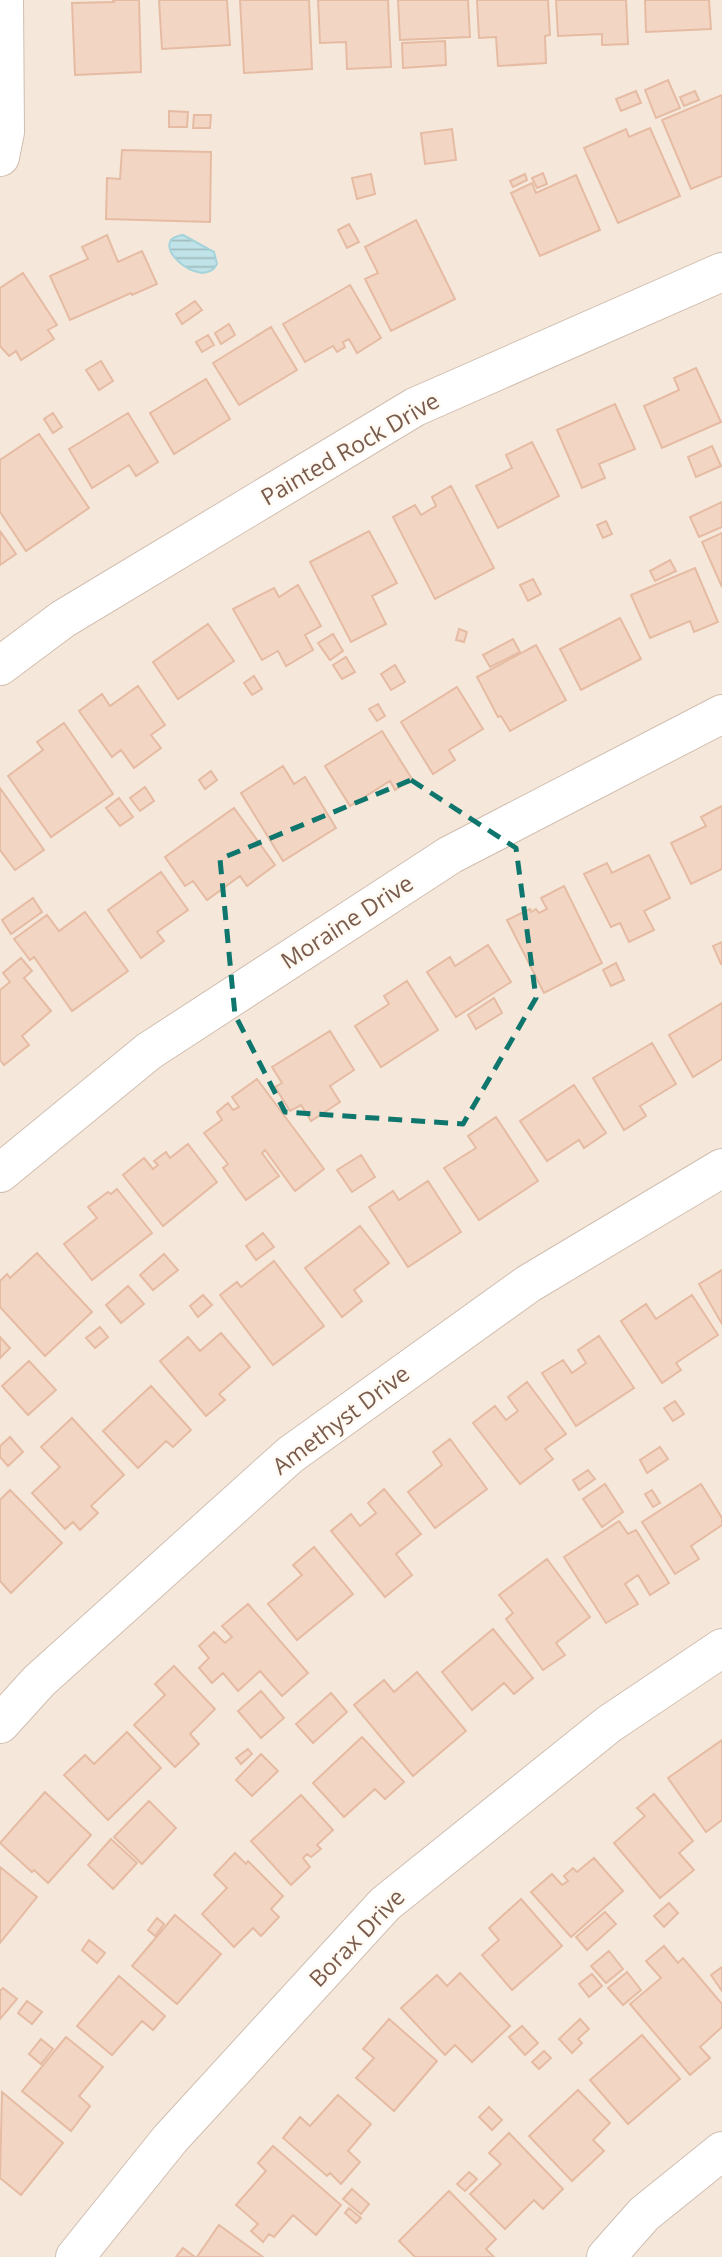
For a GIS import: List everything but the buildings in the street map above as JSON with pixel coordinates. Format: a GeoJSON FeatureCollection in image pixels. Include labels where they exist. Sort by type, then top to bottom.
{"type":"FeatureCollection","features":[{"type":"Feature","properties":{"kind":"street"},"geometry":{"type":"LineString","coordinates":[[0,156],[5,132],[4,0]]}},
{"type":"Feature","properties":{"kind":"street","name":"Painted Rock Drive"},"geometry":{"type":"LineString","coordinates":[[0,666],[64,619],[415,407],[722,272]]}},
{"type":"Feature","properties":{"kind":"street","name":"Moraine Drive"},"geometry":{"type":"LineString","coordinates":[[0,1173],[149,1051],[450,855],[722,714]]}},
{"type":"Feature","properties":{"kind":"street","name":"Amethyst Drive"},"geometry":{"type":"LineString","coordinates":[[0,1724],[39,1681],[290,1455],[528,1284],[722,1168]]}},
{"type":"Feature","properties":{"kind":"street","name":"Borax Drive"},"geometry":{"type":"LineString","coordinates":[[75,2257],[170,2140],[385,1904],[609,1724],[722,1648]]}},
{"type":"Feature","properties":{"kind":"street"},"geometry":{"type":"LineString","coordinates":[[606,2257],[644,2214],[722,2151]]}},
{"type":"Feature","properties":{"kind":"highlighted area"},"geometry":{"type":"Polygon","coordinates":[[[411,780],[516,848],[536,998],[463,1124],[285,1112],[235,1015],[220,859],[411,780]]]}},
{"type":"Feature","properties":{"kind":"shaded area"},"geometry":{"type":"Polygon","coordinates":[[[0,0],[722,0],[722,2257],[0,2257],[0,0]]]}},
{"type":"Feature","properties":{"kind":"water"},"geometry":{"type":"Polygon","coordinates":[[[183,235],[214,252],[217,264],[210,271],[189,269],[172,254],[169,246],[172,239],[183,235]]]}}]}
